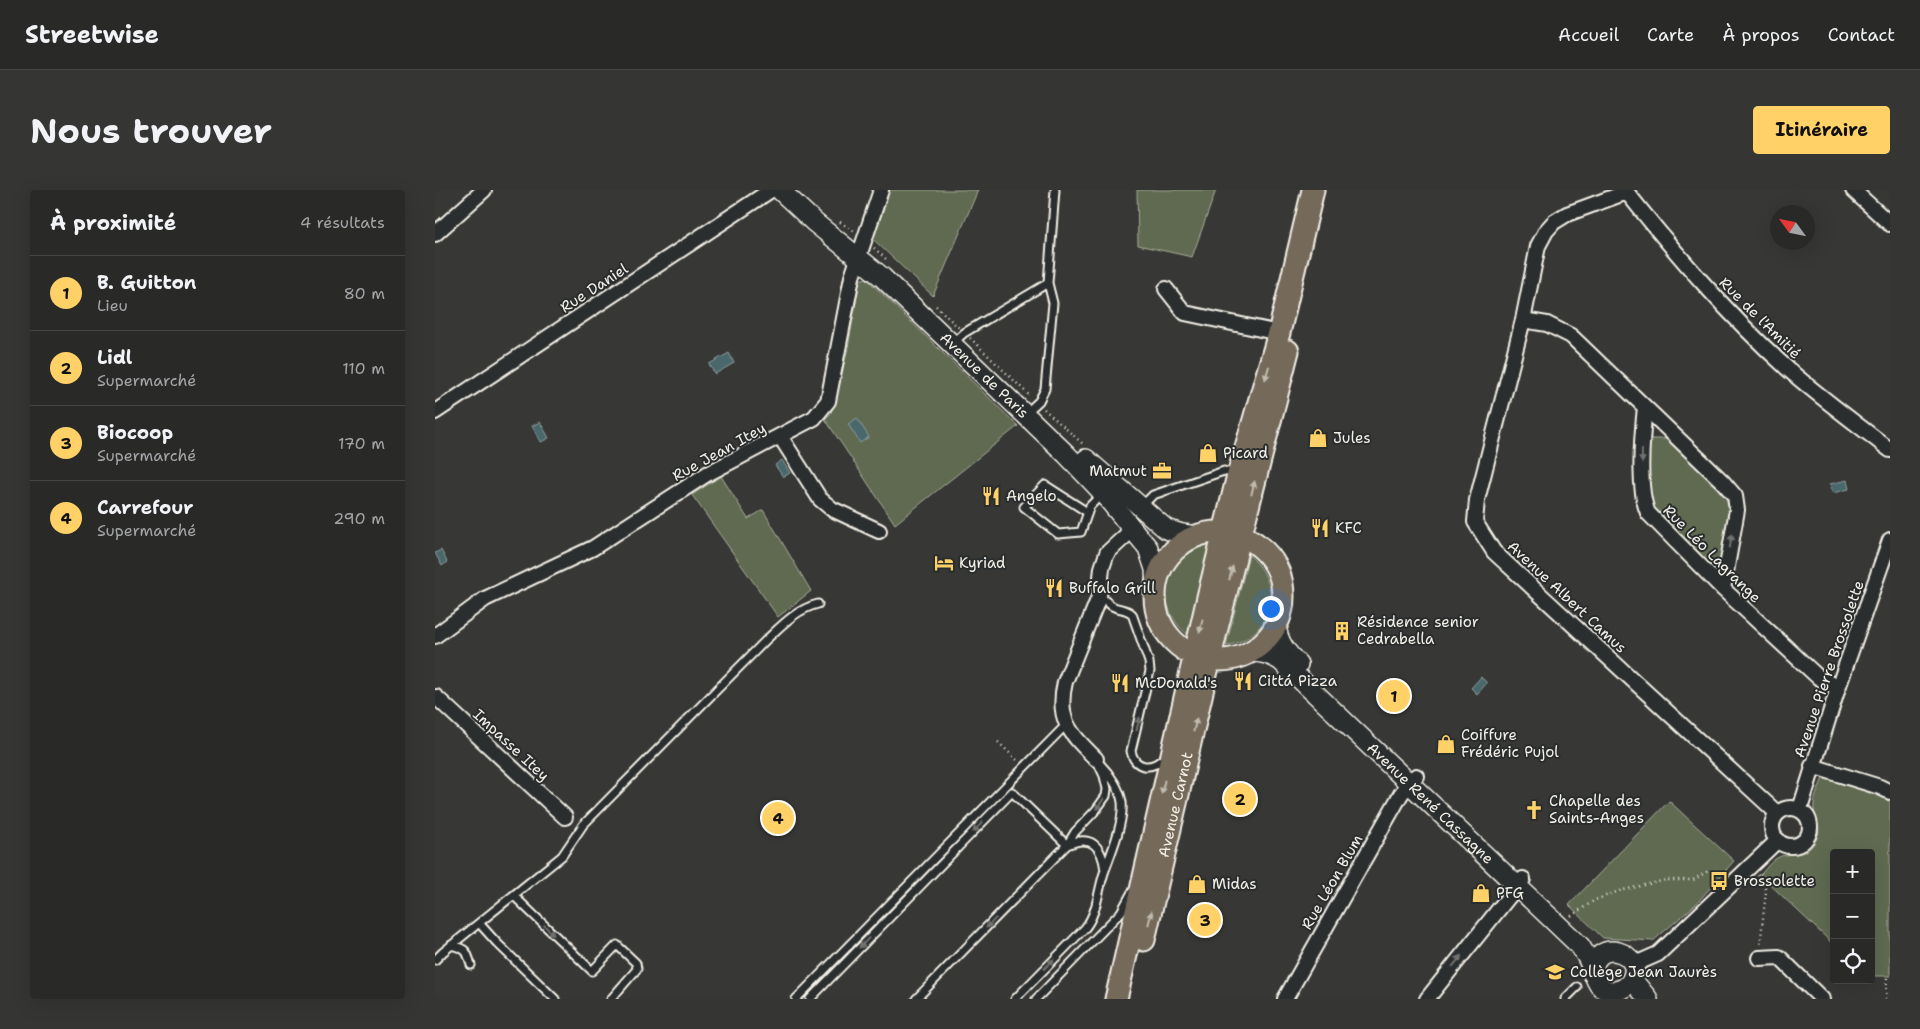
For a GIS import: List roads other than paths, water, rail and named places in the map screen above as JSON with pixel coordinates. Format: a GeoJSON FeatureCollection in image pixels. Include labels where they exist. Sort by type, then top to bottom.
{"type":"FeatureCollection","features":[{"type":"Feature","properties":{"kind":"main road","name":"Avenue de Paris"},"geometry":{"type":"LineString","coordinates":[[780,190],[814,222],[859,251]]}},
{"type":"Feature","properties":{"kind":"main road","name":"Avenue de Paris"},"geometry":{"type":"LineString","coordinates":[[792,190],[1028,411],[1103,492],[1148,548],[1153,558],[1156,586]]}},
{"type":"Feature","properties":{"kind":"main road"},"geometry":{"type":"LineString","coordinates":[[1233,533],[1238,475],[1279,332],[1313,191]]}},
{"type":"Feature","properties":{"kind":"main road"},"geometry":{"type":"LineString","coordinates":[[1233,533],[1292,336],[1313,191]]}},
{"type":"Feature","properties":{"kind":"main road","name":"Avenue de Paris"},"geometry":{"type":"LineString","coordinates":[[1028,411],[1166,529],[1181,534],[1197,536]]}},
{"type":"Feature","properties":{"kind":"main road"},"geometry":{"type":"LineString","coordinates":[[1210,532],[1233,533],[1251,540],[1268,553],[1279,572],[1283,594],[1280,615],[1276,625],[1260,644],[1250,652],[1231,658],[1203,657],[1177,644],[1163,627],[1156,607],[1156,586],[1161,570],[1169,555],[1182,544],[1210,532]]}},
{"type":"Feature","properties":{"kind":"main road","name":"Avenue Carnot"},"geometry":{"type":"LineString","coordinates":[[1130,999],[1203,657],[1233,533]]}},
{"type":"Feature","properties":{"kind":"main road","name":"Avenue René Cassagne"},"geometry":{"type":"LineString","coordinates":[[1276,625],[1281,644],[1287,653],[1413,779],[1520,882],[1580,946],[1589,961],[1599,986],[1610,991],[1617,991],[1634,999]]}},
{"type":"Feature","properties":{"kind":"main road","name":"Avenue René Cassagne"},"geometry":{"type":"LineString","coordinates":[[1250,652],[1262,652],[1272,655],[1281,661],[1413,779]]}},
{"type":"Feature","properties":{"kind":"main road","name":"Avenue Carnot"},"geometry":{"type":"LineString","coordinates":[[1116,999],[1172,750],[1203,657]]}},
{"type":"Feature","properties":{"kind":"main road","name":"Avenue René Cassagne"},"geometry":{"type":"LineString","coordinates":[[1520,882],[1599,948],[1625,954],[1633,971],[1636,984],[1648,999]]}},
{"type":"Feature","properties":{"kind":"main road"},"geometry":{"type":"LineString","coordinates":[[1593,974],[1595,961],[1599,956],[1611,951]]}},
{"type":"Feature","properties":{"kind":"main road"},"geometry":{"type":"LineString","coordinates":[[1617,991],[1627,986],[1633,971]]}},
{"type":"Feature","properties":{"kind":"street"},"geometry":{"type":"LineString","coordinates":[[435,234],[484,190]]}},
{"type":"Feature","properties":{"kind":"street","name":"Rue Daniel"},"geometry":{"type":"LineString","coordinates":[[435,412],[771,190]]}},
{"type":"Feature","properties":{"kind":"street","name":"Rue Jean Itey"},"geometry":{"type":"LineString","coordinates":[[435,636],[485,599],[593,548],[707,474],[814,418],[828,401],[852,277],[859,251],[867,234],[881,190]]}},
{"type":"Feature","properties":{"kind":"street"},"geometry":{"type":"LineString","coordinates":[[1853,190],[1890,224]]}},
{"type":"Feature","properties":{"kind":"street","name":"Avenue Albert Camus"},"geometry":{"type":"LineString","coordinates":[[1626,191],[1567,214],[1554,222],[1538,246],[1523,320],[1477,500],[1475,522],[1494,552],[1777,813]]}},
{"type":"Feature","properties":{"kind":"street","name":"Rue de l'Amitié"},"geometry":{"type":"LineString","coordinates":[[1626,191],[1681,259],[1726,310],[1790,370],[1890,450]]}},
{"type":"Feature","properties":{"kind":"street"},"geometry":{"type":"LineString","coordinates":[[1166,290],[1185,313],[1279,332]]}},
{"type":"Feature","properties":{"kind":"street"},"geometry":{"type":"LineString","coordinates":[[1523,320],[1547,324],[1571,336],[1723,482],[1735,496],[1737,510],[1723,589]]}},
{"type":"Feature","properties":{"kind":"street","name":"Rue Léo Lagrange"},"geometry":{"type":"LineString","coordinates":[[1645,407],[1642,435],[1643,497],[1645,505],[1654,520],[1723,589],[1818,678],[1838,688]]}},
{"type":"Feature","properties":{"kind":"street"},"geometry":{"type":"LineString","coordinates":[[780,436],[819,499],[832,509],[879,531]]}},
{"type":"Feature","properties":{"kind":"street"},"geometry":{"type":"LineString","coordinates":[[1096,759],[1067,726],[1062,706],[1065,682],[1099,597],[1102,568],[1107,553],[1133,529]]}},
{"type":"Feature","properties":{"kind":"street","name":"Avenue Pierre Brossolette"},"geometry":{"type":"LineString","coordinates":[[1800,809],[1838,688],[1890,540]]}},
{"type":"Feature","properties":{"kind":"street","name":"Impasse Itey"},"geometry":{"type":"LineString","coordinates":[[435,701],[565,817]]}},
{"type":"Feature","properties":{"kind":"street"},"geometry":{"type":"LineString","coordinates":[[1813,766],[1890,792]]}},
{"type":"Feature","properties":{"kind":"street","name":"Rue Léon Blum"},"geometry":{"type":"LineString","coordinates":[[1285,999],[1401,794],[1413,779]]}},
{"type":"Feature","properties":{"kind":"street"},"geometry":{"type":"LineString","coordinates":[[1788,807],[1800,809],[1809,819],[1811,825],[1807,838],[1802,842],[1789,846],[1778,840],[1774,835],[1772,824],[1777,813],[1788,807]]}},
{"type":"Feature","properties":{"kind":"street"},"geometry":{"type":"LineString","coordinates":[[1633,971],[1658,954],[1778,840]]}},
{"type":"Feature","properties":{"kind":"street"},"geometry":{"type":"LineString","coordinates":[[1427,999],[1520,882]]}},
{"type":"Feature","properties":{"kind":"street"},"geometry":{"type":"LineString","coordinates":[[1759,958],[1779,957],[1822,999]]}},
{"type":"Feature","properties":{"kind":"lane"},"geometry":{"type":"LineString","coordinates":[[1028,411],[1039,401],[1045,389],[1053,303],[1048,283],[1055,190]]}},
{"type":"Feature","properties":{"kind":"lane"},"geometry":{"type":"LineString","coordinates":[[955,341],[1048,283]]}},
{"type":"Feature","properties":{"kind":"lane"},"geometry":{"type":"LineString","coordinates":[[1087,512],[1045,485],[1024,508],[1058,534],[1081,532],[1087,512],[1095,499],[1103,492],[1108,491],[1141,506],[1153,495],[1224,471],[1238,475]]}},
{"type":"Feature","properties":{"kind":"lane"},"geometry":{"type":"LineString","coordinates":[[1099,597],[1105,598],[1111,606],[1127,610],[1131,614],[1149,662],[1150,671],[1131,751],[1133,759],[1137,764],[1153,766],[1172,750]]}},
{"type":"Feature","properties":{"kind":"lane"},"geometry":{"type":"LineString","coordinates":[[435,960],[451,945],[563,856],[583,825],[767,639],[798,612],[808,606],[818,604]]}},
{"type":"Feature","properties":{"kind":"lane"},"geometry":{"type":"LineString","coordinates":[[796,999],[1067,726]]}},
{"type":"Feature","properties":{"kind":"lane"},"geometry":{"type":"LineString","coordinates":[[916,999],[1067,845],[1075,832],[1096,810],[1106,796],[1107,788],[1096,759]]}},
{"type":"Feature","properties":{"kind":"lane"},"geometry":{"type":"LineString","coordinates":[[1015,999],[1089,922],[1111,856],[1122,801],[1108,772],[1096,759]]}},
{"type":"Feature","properties":{"kind":"lane"},"geometry":{"type":"LineString","coordinates":[[809,999],[1012,792],[1067,845]]}},
{"type":"Feature","properties":{"kind":"lane"},"geometry":{"type":"LineString","coordinates":[[1067,845],[1079,841],[1092,843],[1103,855],[1105,870]]}},
{"type":"Feature","properties":{"kind":"lane"},"geometry":{"type":"LineString","coordinates":[[1036,999],[1121,912],[1145,867]]}},
{"type":"Feature","properties":{"kind":"lane"},"geometry":{"type":"LineString","coordinates":[[514,896],[592,971],[617,946],[636,963],[637,969],[632,978],[611,999]]}},
{"type":"Feature","properties":{"kind":"lane"},"geometry":{"type":"LineString","coordinates":[[479,923],[555,999]]}},
{"type":"Feature","properties":{"kind":"lane"},"geometry":{"type":"LineString","coordinates":[[451,945],[464,948],[471,965]]}},
{"type":"Feature","properties":{"kind":"lane"},"geometry":{"type":"LineString","coordinates":[[1565,999],[1577,987]]}},
{"type":"Feature","properties":{"kind":"water"},"geometry":{"type":"Polygon","coordinates":[[[729,353],[734,363],[715,374],[709,364],[729,353]]]}},
{"type":"Feature","properties":{"kind":"water"},"geometry":{"type":"Polygon","coordinates":[[[857,418],[869,437],[860,443],[848,424],[857,418]]]}},
{"type":"Feature","properties":{"kind":"water"},"geometry":{"type":"Polygon","coordinates":[[[540,422],[549,438],[541,442],[532,426],[540,422]]]}},
{"type":"Feature","properties":{"kind":"water"},"geometry":{"type":"Polygon","coordinates":[[[782,460],[790,473],[783,477],[775,465],[782,460]]]}},
{"type":"Feature","properties":{"kind":"water"},"geometry":{"type":"Polygon","coordinates":[[[1847,480],[1849,489],[1833,493],[1830,484],[1847,480]]]}},
{"type":"Feature","properties":{"kind":"water"},"geometry":{"type":"Polygon","coordinates":[[[441,550],[447,562],[442,566],[435,553],[441,550]]]}},
{"type":"Feature","properties":{"kind":"water"},"geometry":{"type":"Polygon","coordinates":[[[1481,677],[1487,683],[1477,694],[1471,688],[1481,677]]]}},
{"type":"Feature","properties":{"kind":"place","name":"Jules"},"geometry":{"type":"Point","coordinates":[1318,438]}},
{"type":"Feature","properties":{"kind":"place","name":"Picard"},"geometry":{"type":"Point","coordinates":[1208,453]}},
{"type":"Feature","properties":{"kind":"place","name":"Matmut"},"geometry":{"type":"Point","coordinates":[1162,471]}},
{"type":"Feature","properties":{"kind":"place","name":"Angelo"},"geometry":{"type":"Point","coordinates":[991,496]}},
{"type":"Feature","properties":{"kind":"place","name":"KFC"},"geometry":{"type":"Point","coordinates":[1320,528]}},
{"type":"Feature","properties":{"kind":"place","name":"Kyriad"},"geometry":{"type":"Point","coordinates":[944,563]}},
{"type":"Feature","properties":{"kind":"place","name":"Buffalo Grill"},"geometry":{"type":"Point","coordinates":[1054,588]}},
{"type":"Feature","properties":{"kind":"place","name":"Résidence senior Cedrabella"},"geometry":{"type":"Point","coordinates":[1342,631]}},
{"type":"Feature","properties":{"kind":"place","name":"Cittá Pizza"},"geometry":{"type":"Point","coordinates":[1243,681]}},
{"type":"Feature","properties":{"kind":"place","name":"McDonald's"},"geometry":{"type":"Point","coordinates":[1120,683]}},
{"type":"Feature","properties":{"kind":"place","name":"B. Guitton"},"geometry":{"type":"Point","coordinates":[1394,696]}},
{"type":"Feature","properties":{"kind":"place","name":"Coiffure Frédéric Pujol"},"geometry":{"type":"Point","coordinates":[1446,744]}},
{"type":"Feature","properties":{"kind":"place","name":"Lidl"},"geometry":{"type":"Point","coordinates":[1240,799]}},
{"type":"Feature","properties":{"kind":"place","name":"Chapelle des Saints-Anges"},"geometry":{"type":"Point","coordinates":[1534,810]}},
{"type":"Feature","properties":{"kind":"place","name":"Carrefour"},"geometry":{"type":"Point","coordinates":[778,818]}},
{"type":"Feature","properties":{"kind":"place","name":"Brossolette"},"geometry":{"type":"Point","coordinates":[1719,881]}},
{"type":"Feature","properties":{"kind":"place","name":"Midas"},"geometry":{"type":"Point","coordinates":[1197,884]}},
{"type":"Feature","properties":{"kind":"place","name":"PFG"},"geometry":{"type":"Point","coordinates":[1481,893]}},
{"type":"Feature","properties":{"kind":"place","name":"Biocoop"},"geometry":{"type":"Point","coordinates":[1205,920]}},
{"type":"Feature","properties":{"kind":"place","name":"Collège Jean Jaurès"},"geometry":{"type":"Point","coordinates":[1555,972]}}]}
